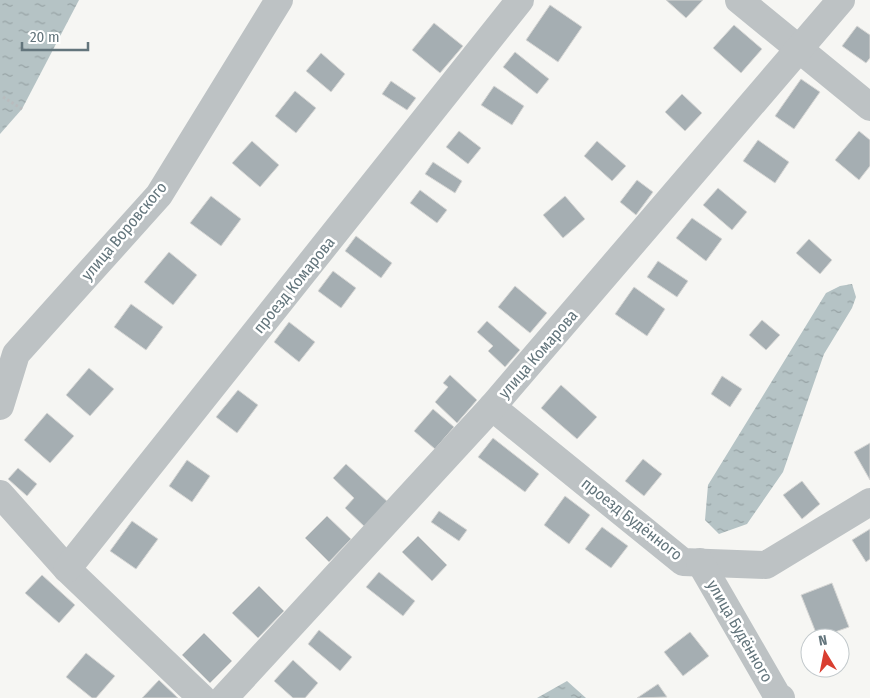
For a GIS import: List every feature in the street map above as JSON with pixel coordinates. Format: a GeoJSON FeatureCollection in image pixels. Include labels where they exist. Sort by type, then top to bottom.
{"type":"FeatureCollection","features":[{"type":"Feature","properties":{"kind":"street","name":"улица Воровского"},"geometry":{"type":"LineString","coordinates":[[0,406],[16,354],[159,195],[279,0]]}},
{"type":"Feature","properties":{"kind":"street","name":"проезд Комарова"},"geometry":{"type":"LineString","coordinates":[[67,569],[520,0]]}},
{"type":"Feature","properties":{"kind":"street"},"geometry":{"type":"LineString","coordinates":[[738,0],[870,107]]}},
{"type":"Feature","properties":{"kind":"street","name":"улица Комарова"},"geometry":{"type":"LineString","coordinates":[[224,698],[492,407],[841,0]]}},
{"type":"Feature","properties":{"kind":"street","name":"проезд Будённого"},"geometry":{"type":"LineString","coordinates":[[492,407],[683,562],[766,564],[870,502]]}},
{"type":"Feature","properties":{"kind":"street"},"geometry":{"type":"LineString","coordinates":[[0,494],[67,569],[202,698]]}},
{"type":"Feature","properties":{"kind":"street","name":"улица Будённого"},"geometry":{"type":"LineString","coordinates":[[700,562],[780,698]]}},
{"type":"Feature","properties":{"kind":"path"},"geometry":{"type":"LineString","coordinates":[[3,97],[22,109]]}},
{"type":"Feature","properties":{"kind":"water"},"geometry":{"type":"Polygon","coordinates":[[[0,0],[79,0],[22,109],[0,134],[0,0]]]}},
{"type":"Feature","properties":{"kind":"water"},"geometry":{"type":"Polygon","coordinates":[[[852,284],[856,297],[852,308],[824,354],[783,472],[747,524],[719,534],[705,520],[708,485],[826,293],[840,286],[852,284]]]}},
{"type":"Feature","properties":{"kind":"water"},"geometry":{"type":"Polygon","coordinates":[[[567,681],[586,698],[537,698],[567,681]]]}},
{"type":"Feature","properties":{"kind":"building"},"geometry":{"type":"Polygon","coordinates":[[[666,0],[703,0],[686,18],[666,0]]]}},
{"type":"Feature","properties":{"kind":"building"},"geometry":{"type":"Polygon","coordinates":[[[550,5],[582,27],[558,62],[526,40],[550,5]]]}},
{"type":"Feature","properties":{"kind":"building"},"geometry":{"type":"Polygon","coordinates":[[[434,23],[463,46],[440,73],[412,50],[434,23]]]}},
{"type":"Feature","properties":{"kind":"building"},"geometry":{"type":"Polygon","coordinates":[[[734,25],[762,49],[741,73],[713,48],[734,25]]]}},
{"type":"Feature","properties":{"kind":"building"},"geometry":{"type":"Polygon","coordinates":[[[857,26],[870,35],[870,58],[866,63],[842,46],[857,26]]]}},
{"type":"Feature","properties":{"kind":"building"},"geometry":{"type":"Polygon","coordinates":[[[515,52],[549,79],[537,94],[503,67],[515,52]]]}},
{"type":"Feature","properties":{"kind":"building"},"geometry":{"type":"Polygon","coordinates":[[[321,53],[345,74],[331,92],[306,71],[321,53]]]}},
{"type":"Feature","properties":{"kind":"building"},"geometry":{"type":"Polygon","coordinates":[[[801,79],[820,92],[794,129],[775,116],[801,79]]]}},
{"type":"Feature","properties":{"kind":"building"},"geometry":{"type":"Polygon","coordinates":[[[391,81],[416,98],[407,110],[382,94],[391,81]]]}},
{"type":"Feature","properties":{"kind":"building"},"geometry":{"type":"Polygon","coordinates":[[[494,86],[524,106],[512,125],[481,105],[494,86]]]}},
{"type":"Feature","properties":{"kind":"building"},"geometry":{"type":"Polygon","coordinates":[[[295,91],[316,108],[296,133],[275,116],[295,91]]]}},
{"type":"Feature","properties":{"kind":"building"},"geometry":{"type":"Polygon","coordinates":[[[682,94],[702,113],[685,131],[665,112],[682,94]]]}},
{"type":"Feature","properties":{"kind":"building"},"geometry":{"type":"Polygon","coordinates":[[[459,131],[481,148],[468,164],[446,147],[459,131]]]}},
{"type":"Feature","properties":{"kind":"building"},"geometry":{"type":"Polygon","coordinates":[[[859,131],[870,140],[870,166],[859,180],[835,160],[859,131]]]}},
{"type":"Feature","properties":{"kind":"building"},"geometry":{"type":"Polygon","coordinates":[[[758,140],[789,162],[775,183],[743,161],[758,140]]]}},
{"type":"Feature","properties":{"kind":"building"},"geometry":{"type":"Polygon","coordinates":[[[252,141],[279,165],[260,187],[232,163],[252,141]]]}},
{"type":"Feature","properties":{"kind":"building"},"geometry":{"type":"Polygon","coordinates":[[[597,141],[626,166],[612,181],[584,156],[597,141]]]}},
{"type":"Feature","properties":{"kind":"building"},"geometry":{"type":"Polygon","coordinates":[[[433,162],[462,181],[455,193],[425,174],[433,162]]]}},
{"type":"Feature","properties":{"kind":"building"},"geometry":{"type":"Polygon","coordinates":[[[637,180],[653,192],[636,215],[620,202],[637,180]]]}},
{"type":"Feature","properties":{"kind":"building"},"geometry":{"type":"Polygon","coordinates":[[[718,188],[747,212],[732,230],[703,205],[718,188]]]}},
{"type":"Feature","properties":{"kind":"building"},"geometry":{"type":"Polygon","coordinates":[[[420,190],[447,210],[437,223],[410,203],[420,190]]]}},
{"type":"Feature","properties":{"kind":"building"},"geometry":{"type":"Polygon","coordinates":[[[211,196],[241,219],[221,246],[190,223],[211,196]]]}},
{"type":"Feature","properties":{"kind":"building"},"geometry":{"type":"Polygon","coordinates":[[[565,196],[585,219],[563,238],[543,215],[565,196]]]}},
{"type":"Feature","properties":{"kind":"building"},"geometry":{"type":"Polygon","coordinates":[[[692,218],[722,239],[706,261],[676,238],[692,218]]]}},
{"type":"Feature","properties":{"kind":"building"},"geometry":{"type":"Polygon","coordinates":[[[356,236],[392,263],[381,278],[345,251],[356,236]]]}},
{"type":"Feature","properties":{"kind":"building"},"geometry":{"type":"Polygon","coordinates":[[[809,239],[832,260],[820,274],[796,253],[809,239]]]}},
{"type":"Feature","properties":{"kind":"building"},"geometry":{"type":"Polygon","coordinates":[[[169,252],[197,275],[173,305],[144,282],[169,252]]]}},
{"type":"Feature","properties":{"kind":"building"},"geometry":{"type":"Polygon","coordinates":[[[658,261],[688,281],[677,297],[647,277],[658,261]]]}},
{"type":"Feature","properties":{"kind":"building"},"geometry":{"type":"Polygon","coordinates":[[[333,271],[356,288],[341,308],[318,291],[333,271]]]}},
{"type":"Feature","properties":{"kind":"building"},"geometry":{"type":"Polygon","coordinates":[[[515,286],[547,313],[530,333],[498,307],[515,286]]]}},
{"type":"Feature","properties":{"kind":"building"},"geometry":{"type":"Polygon","coordinates":[[[634,287],[665,309],[647,336],[615,314],[634,287]]]}},
{"type":"Feature","properties":{"kind":"building"},"geometry":{"type":"Polygon","coordinates":[[[131,304],[163,327],[146,350],[114,327],[131,304]]]}},
{"type":"Feature","properties":{"kind":"building"},"geometry":{"type":"Polygon","coordinates":[[[762,320],[780,335],[766,350],[749,335],[762,320]]]}},
{"type":"Feature","properties":{"kind":"building"},"geometry":{"type":"Polygon","coordinates":[[[487,321],[520,350],[505,367],[488,351],[493,346],[477,332],[487,321]]]}},
{"type":"Feature","properties":{"kind":"building"},"geometry":{"type":"Polygon","coordinates":[[[289,322],[315,342],[299,362],[274,342],[289,322]]]}},
{"type":"Feature","properties":{"kind":"building"},"geometry":{"type":"Polygon","coordinates":[[[89,368],[114,389],[90,416],[66,395],[89,368]]]}},
{"type":"Feature","properties":{"kind":"building"},"geometry":{"type":"Polygon","coordinates":[[[450,375],[477,400],[457,423],[435,402],[448,387],[443,383],[450,375]]]}},
{"type":"Feature","properties":{"kind":"building"},"geometry":{"type":"Polygon","coordinates":[[[722,376],[742,389],[730,407],[711,394],[722,376]]]}},
{"type":"Feature","properties":{"kind":"building"},"geometry":{"type":"Polygon","coordinates":[[[561,385],[597,417],[577,439],[541,408],[561,385]]]}},
{"type":"Feature","properties":{"kind":"building"},"geometry":{"type":"Polygon","coordinates":[[[238,390],[258,405],[237,433],[216,417],[238,390]]]}},
{"type":"Feature","properties":{"kind":"building"},"geometry":{"type":"Polygon","coordinates":[[[433,409],[454,427],[435,449],[414,431],[433,409]]]}},
{"type":"Feature","properties":{"kind":"building"},"geometry":{"type":"Polygon","coordinates":[[[47,413],[74,436],[50,463],[24,440],[47,413]]]}},
{"type":"Feature","properties":{"kind":"building"},"geometry":{"type":"Polygon","coordinates":[[[493,438],[539,474],[525,492],[478,457],[493,438]]]}},
{"type":"Feature","properties":{"kind":"building"},"geometry":{"type":"Polygon","coordinates":[[[870,443],[870,480],[854,452],[870,443]]]}},
{"type":"Feature","properties":{"kind":"building"},"geometry":{"type":"Polygon","coordinates":[[[643,459],[662,474],[644,496],[625,481],[643,459]]]}},
{"type":"Feature","properties":{"kind":"building"},"geometry":{"type":"Polygon","coordinates":[[[187,460],[210,476],[192,502],[169,486],[187,460]]]}},
{"type":"Feature","properties":{"kind":"building"},"geometry":{"type":"Polygon","coordinates":[[[346,464],[389,503],[366,528],[345,508],[354,498],[333,478],[346,464]]]}},
{"type":"Feature","properties":{"kind":"building"},"geometry":{"type":"Polygon","coordinates":[[[18,468],[37,484],[27,496],[8,479],[18,468]]]}},
{"type":"Feature","properties":{"kind":"building"},"geometry":{"type":"Polygon","coordinates":[[[802,481],[820,504],[802,519],[783,495],[802,481]]]}},
{"type":"Feature","properties":{"kind":"building"},"geometry":{"type":"Polygon","coordinates":[[[565,496],[590,515],[569,544],[544,525],[565,496]]]}},
{"type":"Feature","properties":{"kind":"building"},"geometry":{"type":"Polygon","coordinates":[[[439,511],[467,530],[459,541],[431,522],[439,511]]]}},
{"type":"Feature","properties":{"kind":"building"},"geometry":{"type":"Polygon","coordinates":[[[327,516],[351,539],[329,562],[305,538],[327,516]]]}},
{"type":"Feature","properties":{"kind":"building"},"geometry":{"type":"Polygon","coordinates":[[[132,521],[158,539],[136,569],[110,551],[132,521]]]}},
{"type":"Feature","properties":{"kind":"building"},"geometry":{"type":"Polygon","coordinates":[[[602,527],[628,546],[611,568],[585,549],[602,527]]]}},
{"type":"Feature","properties":{"kind":"building"},"geometry":{"type":"Polygon","coordinates":[[[870,529],[870,559],[866,562],[852,540],[870,529]]]}},
{"type":"Feature","properties":{"kind":"building"},"geometry":{"type":"Polygon","coordinates":[[[418,536],[447,565],[432,581],[402,552],[418,536]]]}},
{"type":"Feature","properties":{"kind":"building"},"geometry":{"type":"Polygon","coordinates":[[[379,572],[415,601],[403,616],[366,587],[379,572]]]}},
{"type":"Feature","properties":{"kind":"building"},"geometry":{"type":"Polygon","coordinates":[[[42,575],[75,605],[59,623],[25,593],[42,575]]]}},
{"type":"Feature","properties":{"kind":"building"},"geometry":{"type":"Polygon","coordinates":[[[832,583],[849,627],[814,628],[801,595],[832,583]]]}},
{"type":"Feature","properties":{"kind":"building"},"geometry":{"type":"Polygon","coordinates":[[[259,586],[284,611],[258,638],[232,613],[259,586]]]}},
{"type":"Feature","properties":{"kind":"building"},"geometry":{"type":"Polygon","coordinates":[[[319,630],[352,657],[340,671],[308,644],[319,630]]]}},
{"type":"Feature","properties":{"kind":"building"},"geometry":{"type":"Polygon","coordinates":[[[690,632],[709,656],[683,676],[664,652],[690,632]]]}},
{"type":"Feature","properties":{"kind":"building"},"geometry":{"type":"Polygon","coordinates":[[[204,633],[232,661],[210,683],[182,655],[204,633]]]}},
{"type":"Feature","properties":{"kind":"building"},"geometry":{"type":"Polygon","coordinates":[[[86,653],[115,676],[96,698],[92,698],[66,677],[86,653]]]}},
{"type":"Feature","properties":{"kind":"building"},"geometry":{"type":"Polygon","coordinates":[[[293,660],[318,683],[305,698],[293,698],[274,681],[293,660]]]}},
{"type":"Feature","properties":{"kind":"building"},"geometry":{"type":"Polygon","coordinates":[[[159,680],[178,698],[142,698],[159,680]]]}},
{"type":"Feature","properties":{"kind":"building"},"geometry":{"type":"Polygon","coordinates":[[[658,684],[667,697],[637,698],[658,684]]]}}]}
